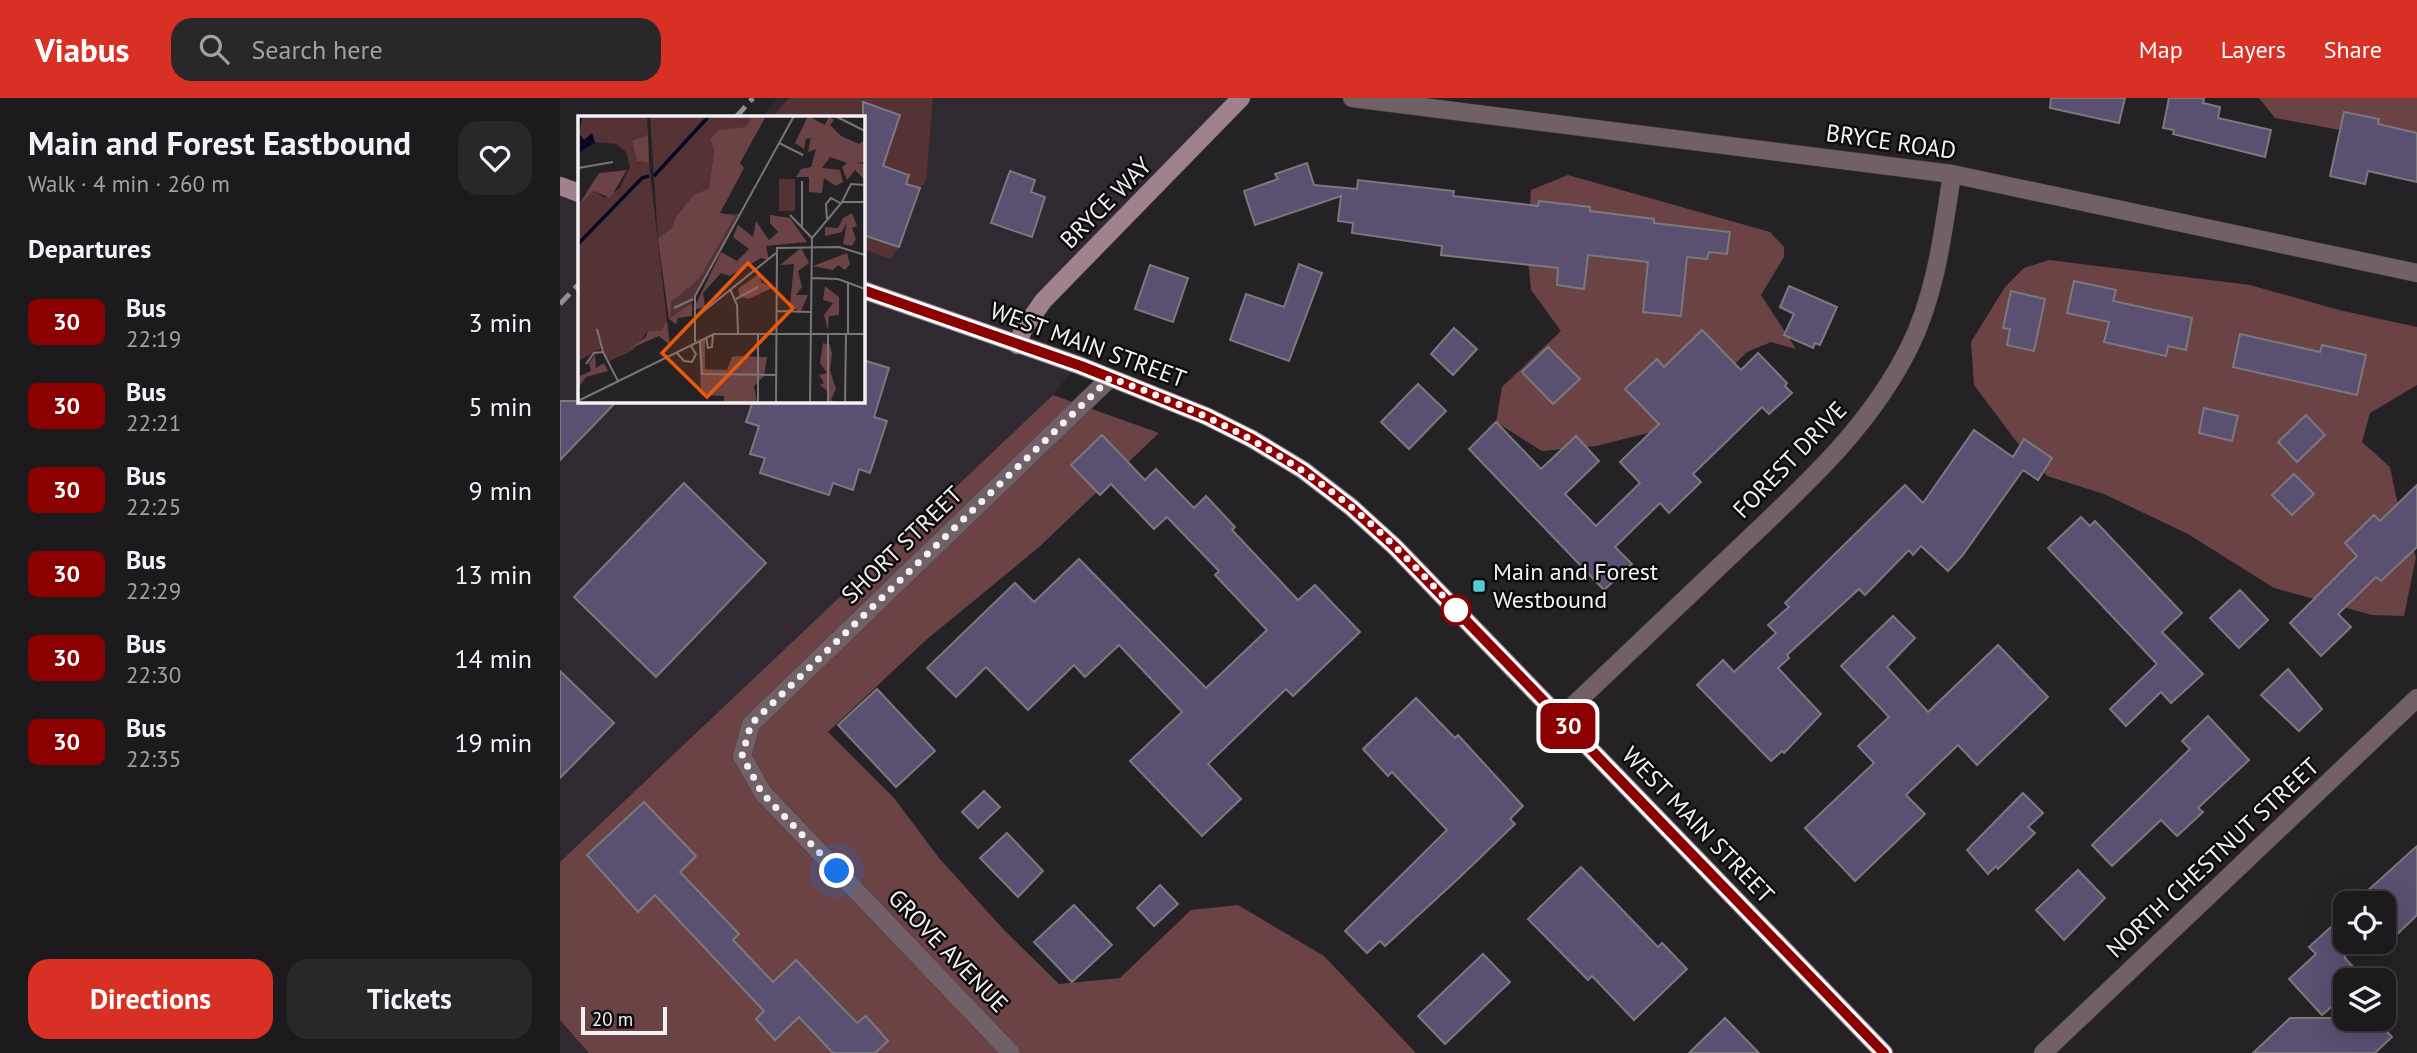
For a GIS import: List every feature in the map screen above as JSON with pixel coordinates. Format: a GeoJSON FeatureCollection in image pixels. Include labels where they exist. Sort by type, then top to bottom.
{"type":"FeatureCollection","features":[{"type":"Feature","properties":{"kind":"main road","name":"BRYCE WAY"},"geometry":{"type":"LineString","coordinates":[[1017,345],[1027,323],[1043,301],[1244,99]]}},
{"type":"Feature","properties":{"kind":"main road"},"geometry":{"type":"LineString","coordinates":[[560,186],[578,193]]}},
{"type":"Feature","properties":{"kind":"main road","name":"WEST MAIN STREET"},"geometry":{"type":"LineString","coordinates":[[864,290],[1198,412],[1252,439],[1313,478],[1395,547],[1884,1053]]}},
{"type":"Feature","properties":{"kind":"street","name":"BRYCE ROAD"},"geometry":{"type":"LineString","coordinates":[[1352,98],[1952,174],[2417,273]]}},
{"type":"Feature","properties":{"kind":"street","name":"FOREST DRIVE"},"geometry":{"type":"LineString","coordinates":[[1560,718],[1813,477],[1865,419],[1904,357],[1925,308],[1935,276],[1952,174]]}},
{"type":"Feature","properties":{"kind":"street","name":"SHORT STREET"},"geometry":{"type":"LineString","coordinates":[[742,756],[751,724],[1110,378]]}},
{"type":"Feature","properties":{"kind":"street","name":"NORTH CHESTNUT STREET"},"geometry":{"type":"LineString","coordinates":[[2043,1053],[2417,698]]}},
{"type":"Feature","properties":{"kind":"street","name":"GROVE AVENUE"},"geometry":{"type":"LineString","coordinates":[[742,756],[762,793],[1012,1053]]}},
{"type":"Feature","properties":{"kind":"shaded area"},"geometry":{"type":"Polygon","coordinates":[[[778,98],[1231,98],[1014,336],[864,282],[864,116],[762,116],[778,98]]]}},
{"type":"Feature","properties":{"kind":"shaded area"},"geometry":{"type":"Polygon","coordinates":[[[789,98],[933,98],[926,181],[920,188],[899,247],[891,259],[864,249],[864,116],[773,116],[789,98]]]}},
{"type":"Feature","properties":{"kind":"shaded area"},"geometry":{"type":"Polygon","coordinates":[[[2259,98],[2417,98],[2417,144],[2275,118],[2259,98]]]}},
{"type":"Feature","properties":{"kind":"shaded area"},"geometry":{"type":"Polygon","coordinates":[[[1568,175],[1770,232],[1784,247],[1784,257],[1761,295],[1796,349],[1771,342],[1747,352],[1672,427],[1596,446],[1542,451],[1496,422],[1502,387],[1561,331],[1531,290],[1527,250],[1531,190],[1568,175]]]}},
{"type":"Feature","properties":{"kind":"shaded area"},"geometry":{"type":"Polygon","coordinates":[[[560,186],[578,193],[578,402],[864,402],[864,290],[1077,365],[1047,402],[560,862],[560,186]]]}},
{"type":"Feature","properties":{"kind":"shaded area"},"geometry":{"type":"Polygon","coordinates":[[[2049,260],[2250,285],[2339,310],[2417,327],[2417,385],[2370,413],[2362,442],[2390,467],[2399,510],[2416,557],[2404,616],[2372,615],[2274,588],[2188,534],[2104,494],[2047,476],[2016,441],[1974,385],[1971,342],[2005,287],[2024,268],[2049,260]]]}},
{"type":"Feature","properties":{"kind":"shaded area"},"geometry":{"type":"Polygon","coordinates":[[[1053,395],[1159,433],[1038,548],[926,640],[828,732],[894,798],[939,858],[1004,930],[1059,984],[1120,978],[1191,910],[1238,905],[1324,956],[1416,1053],[589,1053],[560,1020],[560,862],[1053,395]]]}},
{"type":"Feature","properties":{"kind":"shaded area"},"geometry":{"type":"Polygon","coordinates":[[[560,983],[626,1053],[560,1053],[560,983]]]}},
{"type":"Feature","properties":{"kind":"building"},"geometry":{"type":"Polygon","coordinates":[[[2051,98],[2125,98],[2119,123],[2050,108],[2051,98]]]}},
{"type":"Feature","properties":{"kind":"building"},"geometry":{"type":"Polygon","coordinates":[[[2169,98],[2204,98],[2203,103],[2220,107],[2218,118],[2271,130],[2265,157],[2173,134],[2174,130],[2163,128],[2169,98]]]}},
{"type":"Feature","properties":{"kind":"building"},"geometry":{"type":"Polygon","coordinates":[[[863,102],[900,115],[883,166],[909,175],[906,184],[920,188],[899,247],[864,235],[863,102]]]}},
{"type":"Feature","properties":{"kind":"building"},"geometry":{"type":"Polygon","coordinates":[[[2344,112],[2379,119],[2378,124],[2417,133],[2417,182],[2368,171],[2365,184],[2330,176],[2344,112]]]}},
{"type":"Feature","properties":{"kind":"building"},"geometry":{"type":"Polygon","coordinates":[[[1307,163],[1314,185],[1357,189],[1358,180],[1454,191],[1453,196],[1538,206],[1539,201],[1590,207],[1590,211],[1654,219],[1654,223],[1730,232],[1727,254],[1709,252],[1707,259],[1687,257],[1681,316],[1643,312],[1648,262],[1588,255],[1584,289],[1557,285],[1558,268],[1441,255],[1442,246],[1352,233],[1353,223],[1338,221],[1341,196],[1255,225],[1244,191],[1278,179],[1275,174],[1307,163]]]}},
{"type":"Feature","properties":{"kind":"building"},"geometry":{"type":"Polygon","coordinates":[[[1010,171],[1035,180],[1031,192],[1045,197],[1032,237],[991,223],[1010,171]]]}},
{"type":"Feature","properties":{"kind":"building"},"geometry":{"type":"Polygon","coordinates":[[[1299,264],[1322,273],[1289,361],[1230,340],[1246,294],[1284,307],[1299,264]]]}},
{"type":"Feature","properties":{"kind":"building"},"geometry":{"type":"Polygon","coordinates":[[[1150,265],[1188,278],[1173,322],[1135,309],[1150,265]]]}},
{"type":"Feature","properties":{"kind":"building"},"geometry":{"type":"Polygon","coordinates":[[[2074,281],[2116,290],[2113,301],[2192,318],[2186,350],[2168,346],[2166,356],[2104,342],[2109,322],[2067,313],[2074,281]]]}},
{"type":"Feature","properties":{"kind":"building"},"geometry":{"type":"Polygon","coordinates":[[[1789,286],[1837,307],[1820,345],[1815,343],[1813,348],[1784,335],[1794,314],[1780,307],[1789,286]]]}},
{"type":"Feature","properties":{"kind":"building"},"geometry":{"type":"Polygon","coordinates":[[[2011,291],[2045,299],[2034,351],[2007,345],[2010,329],[2003,328],[2011,291]]]}},
{"type":"Feature","properties":{"kind":"building"},"geometry":{"type":"Polygon","coordinates":[[[1454,328],[1477,349],[1453,375],[1431,354],[1454,328]]]}},
{"type":"Feature","properties":{"kind":"building"},"geometry":{"type":"Polygon","coordinates":[[[1702,330],[1741,370],[1758,353],[1787,383],[1785,386],[1792,393],[1769,414],[1762,407],[1693,474],[1701,482],[1669,513],[1660,503],[1615,547],[1632,564],[1604,590],[1469,449],[1496,422],[1541,469],[1576,436],[1599,461],[1565,494],[1596,526],[1640,483],[1620,462],[1659,424],[1625,389],[1657,359],[1664,367],[1702,330]]]}},
{"type":"Feature","properties":{"kind":"building"},"geometry":{"type":"Polygon","coordinates":[[[2240,334],[2320,352],[2322,345],[2366,355],[2357,395],[2233,367],[2240,334]]]}},
{"type":"Feature","properties":{"kind":"building"},"geometry":{"type":"Polygon","coordinates":[[[1548,347],[1580,379],[1553,404],[1522,372],[1548,347]]]}},
{"type":"Feature","properties":{"kind":"building"},"geometry":{"type":"Polygon","coordinates":[[[864,360],[889,368],[874,417],[887,421],[870,473],[859,469],[853,490],[833,483],[829,495],[760,473],[765,458],[750,454],[759,426],[746,422],[753,402],[864,402],[864,360]]]}},
{"type":"Feature","properties":{"kind":"building"},"geometry":{"type":"Polygon","coordinates":[[[1418,384],[1446,411],[1409,449],[1381,422],[1418,384]]]}},
{"type":"Feature","properties":{"kind":"building"},"geometry":{"type":"Polygon","coordinates":[[[560,401],[616,402],[560,460],[560,401]]]}},
{"type":"Feature","properties":{"kind":"building"},"geometry":{"type":"Polygon","coordinates":[[[2204,408],[2238,416],[2232,441],[2199,433],[2204,408]]]}},
{"type":"Feature","properties":{"kind":"building"},"geometry":{"type":"Polygon","coordinates":[[[2306,415],[2325,435],[2297,462],[2278,442],[2306,415]]]}},
{"type":"Feature","properties":{"kind":"building"},"geometry":{"type":"Polygon","coordinates":[[[1974,430],[2013,457],[2024,439],[2052,458],[2038,480],[2023,470],[1962,556],[1948,571],[1921,546],[1913,555],[1909,550],[1865,595],[1859,589],[1787,655],[1789,658],[1778,668],[1821,714],[1784,753],[1782,751],[1771,761],[1697,685],[1723,660],[1734,672],[1776,633],[1768,625],[1789,607],[1785,603],[1905,485],[1923,503],[1974,430]]]}},
{"type":"Feature","properties":{"kind":"building"},"geometry":{"type":"Polygon","coordinates":[[[1102,435],[1145,480],[1156,469],[1194,508],[1206,496],[1235,527],[1232,530],[1298,600],[1315,585],[1360,632],[1293,696],[1286,689],[1208,764],[1241,799],[1202,836],[1130,761],[1182,712],[1119,645],[1085,677],[1074,665],[1028,710],[986,667],[956,697],[927,668],[1015,583],[1034,602],[1079,559],[1206,688],[1267,630],[1215,575],[1219,571],[1167,517],[1154,529],[1111,484],[1100,495],[1071,465],[1102,435]]]}},
{"type":"Feature","properties":{"kind":"building"},"geometry":{"type":"Polygon","coordinates":[[[2294,474],[2314,494],[2292,515],[2272,495],[2294,474]]]}},
{"type":"Feature","properties":{"kind":"building"},"geometry":{"type":"Polygon","coordinates":[[[684,483],[766,563],[656,677],[574,597],[684,483]]]}},
{"type":"Feature","properties":{"kind":"building"},"geometry":{"type":"Polygon","coordinates":[[[2417,485],[2417,547],[2381,581],[2376,577],[2338,614],[2351,627],[2321,656],[2290,623],[2357,556],[2345,543],[2374,515],[2380,521],[2417,485]]]}},
{"type":"Feature","properties":{"kind":"building"},"geometry":{"type":"Polygon","coordinates":[[[2081,517],[2090,526],[2095,521],[2182,613],[2162,632],[2203,674],[2171,703],[2161,692],[2126,726],[2110,709],[2157,664],[2048,548],[2081,517]]]}},
{"type":"Feature","properties":{"kind":"building"},"geometry":{"type":"Polygon","coordinates":[[[2240,590],[2268,620],[2239,648],[2210,618],[2240,590]]]}},
{"type":"Feature","properties":{"kind":"building"},"geometry":{"type":"Polygon","coordinates":[[[1893,616],[1915,638],[1887,667],[1928,712],[1998,645],[2048,697],[1977,765],[1958,745],[1906,795],[1925,814],[1855,881],[1805,828],[1874,763],[1858,746],[1889,717],[1841,666],[1893,616]]]}},
{"type":"Feature","properties":{"kind":"building"},"geometry":{"type":"Polygon","coordinates":[[[2288,669],[2322,709],[2299,731],[2261,695],[2288,669]]]}},
{"type":"Feature","properties":{"kind":"building"},"geometry":{"type":"Polygon","coordinates":[[[560,671],[614,723],[560,778],[560,671]]]}},
{"type":"Feature","properties":{"kind":"building"},"geometry":{"type":"Polygon","coordinates":[[[877,689],[935,751],[896,787],[838,725],[877,689]]]}},
{"type":"Feature","properties":{"kind":"building"},"geometry":{"type":"Polygon","coordinates":[[[1416,698],[1455,738],[1458,735],[1523,806],[1510,819],[1515,824],[1460,877],[1385,946],[1380,941],[1367,953],[1345,931],[1447,830],[1392,772],[1388,776],[1363,749],[1416,698]]]}},
{"type":"Feature","properties":{"kind":"building"},"geometry":{"type":"Polygon","coordinates":[[[2208,716],[2249,760],[2198,808],[2203,812],[2177,836],[2161,820],[2112,866],[2092,845],[2190,749],[2182,741],[2208,716]]]}},
{"type":"Feature","properties":{"kind":"building"},"geometry":{"type":"Polygon","coordinates":[[[984,791],[1000,807],[978,828],[962,812],[984,791]]]}},
{"type":"Feature","properties":{"kind":"building"},"geometry":{"type":"Polygon","coordinates":[[[2023,793],[2043,813],[2028,827],[2035,833],[1998,869],[1996,866],[1988,874],[1967,850],[2023,793]]]}},
{"type":"Feature","properties":{"kind":"building"},"geometry":{"type":"Polygon","coordinates":[[[644,802],[696,856],[680,872],[739,934],[733,940],[773,982],[796,960],[857,1023],[866,1016],[888,1041],[875,1053],[833,1053],[799,1017],[775,1040],[756,1019],[764,1011],[655,895],[638,912],[587,855],[644,802]]]}},
{"type":"Feature","properties":{"kind":"building"},"geometry":{"type":"Polygon","coordinates":[[[1007,833],[1043,871],[1018,897],[980,858],[1007,833]]]}},
{"type":"Feature","properties":{"kind":"building"},"geometry":{"type":"Polygon","coordinates":[[[2417,846],[2417,915],[2396,935],[2396,891],[2367,891],[2417,846]]]}},
{"type":"Feature","properties":{"kind":"building"},"geometry":{"type":"Polygon","coordinates":[[[1581,867],[1658,947],[1662,943],[1687,969],[1634,1020],[1592,976],[1588,980],[1528,919],[1581,867]]]}},
{"type":"Feature","properties":{"kind":"building"},"geometry":{"type":"Polygon","coordinates":[[[2078,870],[2105,898],[2064,940],[2036,910],[2078,870]]]}},
{"type":"Feature","properties":{"kind":"building"},"geometry":{"type":"Polygon","coordinates":[[[1160,885],[1178,904],[1154,926],[1137,908],[1160,885]]]}},
{"type":"Feature","properties":{"kind":"building"},"geometry":{"type":"Polygon","coordinates":[[[1074,905],[1112,945],[1072,982],[1034,942],[1074,905]]]}},
{"type":"Feature","properties":{"kind":"building"},"geometry":{"type":"Polygon","coordinates":[[[2333,925],[2333,954],[2345,954],[2345,958],[2354,968],[2333,968],[2333,1005],[2322,1015],[2289,979],[2316,954],[2309,947],[2333,925]]]}},
{"type":"Feature","properties":{"kind":"building"},"geometry":{"type":"Polygon","coordinates":[[[1483,954],[1510,982],[1445,1044],[1418,1016],[1483,954]]]}},
{"type":"Feature","properties":{"kind":"building"},"geometry":{"type":"Polygon","coordinates":[[[1725,1018],[1759,1053],[1689,1053],[1725,1018]]]}},
{"type":"Feature","properties":{"kind":"building"},"geometry":{"type":"Polygon","coordinates":[[[2290,1018],[2333,1018],[2333,1031],[2386,1031],[2392,1037],[2375,1053],[2253,1053],[2290,1018]]]}},
{"type":"Feature","properties":{"kind":"railway"},"geometry":{"type":"LineString","coordinates":[[737,116],[753,98]]}},
{"type":"Feature","properties":{"kind":"railway"},"geometry":{"type":"LineString","coordinates":[[560,304],[578,285]]}},
{"type":"Feature","properties":{"kind":"bus line","name":"30"},"geometry":{"type":"LineString","coordinates":[[864,290],[1137,387],[1198,412],[1252,439],[1303,470],[1351,507],[1395,547],[1884,1053]]}},
{"type":"Feature","properties":{"kind":"place","name":"Main and Forest Westbound"},"geometry":{"type":"Point","coordinates":[1479,586]}},
{"type":"Feature","properties":{"kind":"route"},"geometry":{"type":"LineString","coordinates":[[837,871],[762,793],[742,756],[751,724],[1110,378],[1206,416],[1252,439],[1303,470],[1376,529],[1465,619],[1456,610]]}}]}
